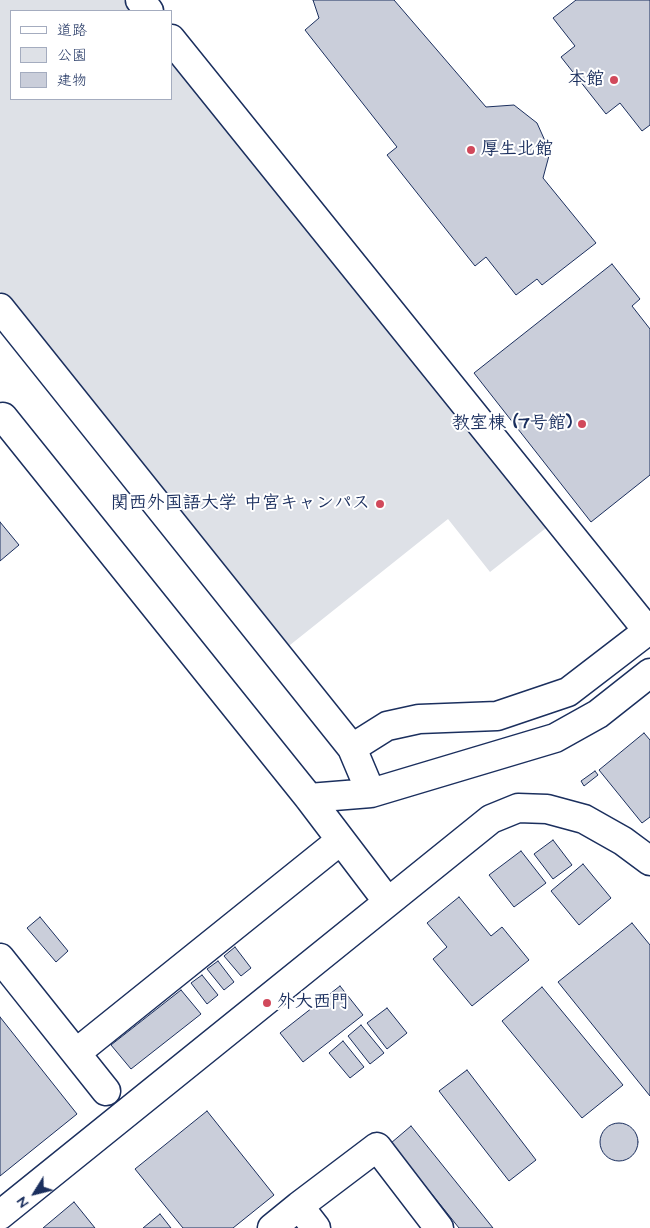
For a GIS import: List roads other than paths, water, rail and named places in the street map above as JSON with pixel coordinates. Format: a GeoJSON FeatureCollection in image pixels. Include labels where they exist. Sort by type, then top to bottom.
{"type":"FeatureCollection","features":[{"type":"Feature","properties":{"kind":"street"},"geometry":{"type":"LineString","coordinates":[[140,0],[148,10]]}},
{"type":"Feature","properties":{"kind":"street"},"geometry":{"type":"LineString","coordinates":[[172,40],[649,630],[568,692],[497,716],[419,719],[387,726],[352,748]]}},
{"type":"Feature","properties":{"kind":"street"},"geometry":{"type":"LineString","coordinates":[[0,308],[352,748],[370,793]]}},
{"type":"Feature","properties":{"kind":"street"},"geometry":{"type":"LineString","coordinates":[[0,419],[3,416],[309,798],[388,902]]}},
{"type":"Feature","properties":{"kind":"street"},"geometry":{"type":"LineString","coordinates":[[309,798],[370,793],[555,738],[598,714],[650,673]]}},
{"type":"Feature","properties":{"kind":"street"},"geometry":{"type":"LineString","coordinates":[[0,1215],[491,818],[518,808],[547,809],[584,819],[624,841],[650,861]]}},
{"type":"Feature","properties":{"kind":"street"},"geometry":{"type":"LineString","coordinates":[[76,1053],[341,840]]}},
{"type":"Feature","properties":{"kind":"street"},"geometry":{"type":"LineString","coordinates":[[0,958],[106,1091]]}},
{"type":"Feature","properties":{"kind":"street"},"geometry":{"type":"LineString","coordinates":[[272,1228],[377,1147],[440,1228]]}},
{"type":"Feature","properties":{"kind":"street"},"geometry":{"type":"LineString","coordinates":[[299,1206],[316,1228]]}},
{"type":"Feature","properties":{"kind":"place","name":"本館"},"geometry":{"type":"Point","coordinates":[614,80]}},
{"type":"Feature","properties":{"kind":"place","name":"厚生北館"},"geometry":{"type":"Point","coordinates":[471,150]}},
{"type":"Feature","properties":{"kind":"place","name":"教室棟 (7号館)"},"geometry":{"type":"Point","coordinates":[582,424]}},
{"type":"Feature","properties":{"kind":"place","name":"関西外国語大学 中宮キャンパス"},"geometry":{"type":"Point","coordinates":[380,504]}},
{"type":"Feature","properties":{"kind":"place","name":"外大西門"},"geometry":{"type":"Point","coordinates":[267,1003]}}]}
